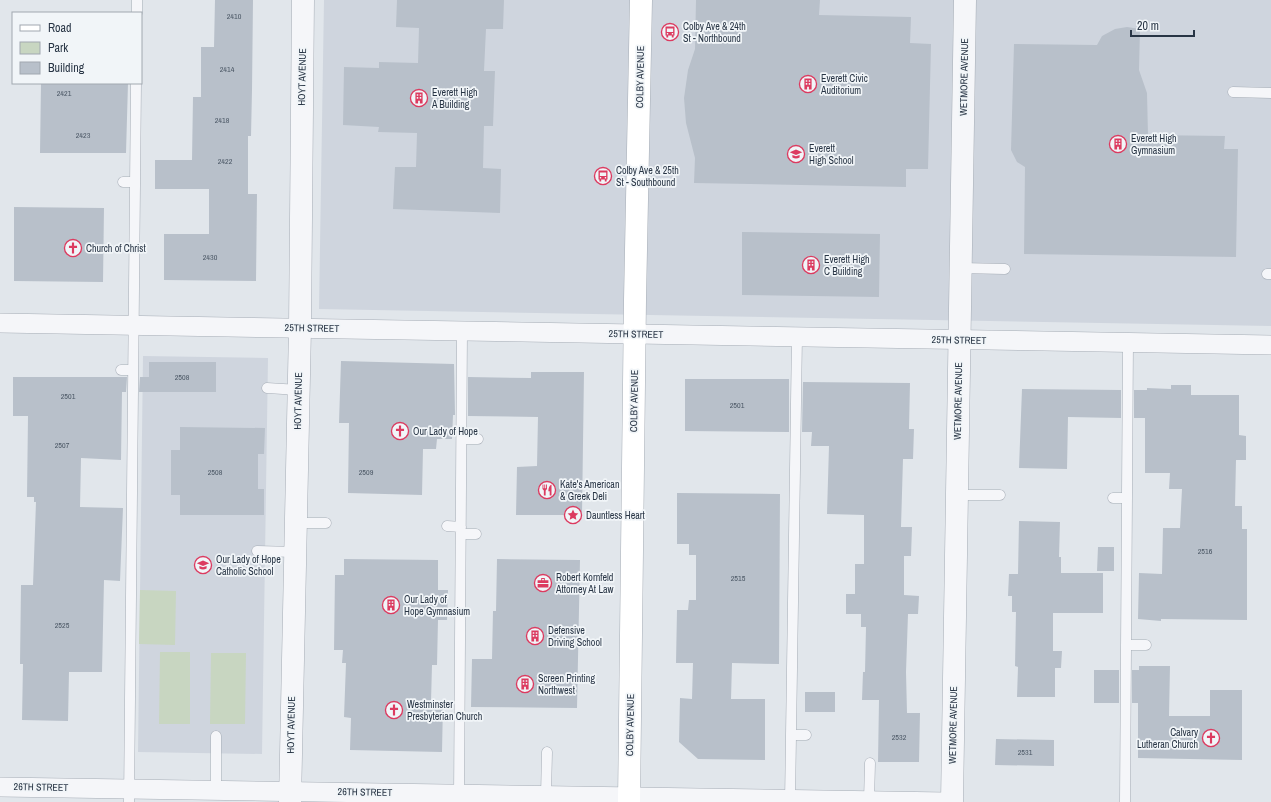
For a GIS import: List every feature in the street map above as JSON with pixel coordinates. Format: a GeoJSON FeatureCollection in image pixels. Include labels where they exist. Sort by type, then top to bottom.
{"type":"FeatureCollection","features":[{"type":"Feature","properties":{"kind":"main road","name":"COLBY AVENUE"},"geometry":{"type":"LineString","coordinates":[[629,799],[634,334],[641,0]]}},
{"type":"Feature","properties":{"kind":"street","name":"HOYT AVENUE"},"geometry":{"type":"LineString","coordinates":[[290,796],[299,390],[303,0]]}},
{"type":"Feature","properties":{"kind":"street","name":"WETMORE AVENUE"},"geometry":{"type":"LineString","coordinates":[[952,802],[965,0]]}},
{"type":"Feature","properties":{"kind":"street","name":"25TH STREET"},"geometry":{"type":"LineString","coordinates":[[0,323],[1271,345]]}},
{"type":"Feature","properties":{"kind":"street","name":"26TH STREET"},"geometry":{"type":"LineString","coordinates":[[0,786],[129,795],[216,790],[290,796],[459,798],[546,795],[629,799],[946,802]]}},
{"type":"Feature","properties":{"kind":"lane"},"geometry":{"type":"LineString","coordinates":[[137,0],[137,12]]}},
{"type":"Feature","properties":{"kind":"lane"},"geometry":{"type":"LineString","coordinates":[[129,795],[136,84]]}},
{"type":"Feature","properties":{"kind":"lane"},"geometry":{"type":"LineString","coordinates":[[1233,92],[1271,92]]}},
{"type":"Feature","properties":{"kind":"lane"},"geometry":{"type":"LineString","coordinates":[[123,182],[135,182]]}},
{"type":"Feature","properties":{"kind":"lane"},"geometry":{"type":"LineString","coordinates":[[961,268],[1005,269]]}},
{"type":"Feature","properties":{"kind":"lane"},"geometry":{"type":"LineString","coordinates":[[459,798],[462,331]]}},
{"type":"Feature","properties":{"kind":"lane"},"geometry":{"type":"LineString","coordinates":[[790,801],[791,469],[797,336]]}},
{"type":"Feature","properties":{"kind":"lane"},"geometry":{"type":"LineString","coordinates":[[1125,802],[1128,342]]}},
{"type":"Feature","properties":{"kind":"lane"},"geometry":{"type":"LineString","coordinates":[[121,370],[133,370]]}},
{"type":"Feature","properties":{"kind":"lane"},"geometry":{"type":"LineString","coordinates":[[267,388],[299,390]]}},
{"type":"Feature","properties":{"kind":"lane"},"geometry":{"type":"LineString","coordinates":[[462,439],[478,439]]}},
{"type":"Feature","properties":{"kind":"lane"},"geometry":{"type":"LineString","coordinates":[[956,495],[1000,495]]}},
{"type":"Feature","properties":{"kind":"lane"},"geometry":{"type":"LineString","coordinates":[[1113,498],[1127,498]]}},
{"type":"Feature","properties":{"kind":"lane"},"geometry":{"type":"LineString","coordinates":[[296,523],[326,523]]}},
{"type":"Feature","properties":{"kind":"lane"},"geometry":{"type":"LineString","coordinates":[[447,526],[476,534]]}},
{"type":"Feature","properties":{"kind":"lane"},"geometry":{"type":"LineString","coordinates":[[257,551],[295,552]]}},
{"type":"Feature","properties":{"kind":"lane"},"geometry":{"type":"LineString","coordinates":[[1126,645],[1146,645]]}},
{"type":"Feature","properties":{"kind":"lane"},"geometry":{"type":"LineString","coordinates":[[791,735],[806,735]]}},
{"type":"Feature","properties":{"kind":"lane"},"geometry":{"type":"LineString","coordinates":[[216,736],[216,790]]}},
{"type":"Feature","properties":{"kind":"lane"},"geometry":{"type":"LineString","coordinates":[[546,795],[547,752]]}},
{"type":"Feature","properties":{"kind":"lane"},"geometry":{"type":"LineString","coordinates":[[869,801],[870,763]]}},
{"type":"Feature","properties":{"kind":"shaded area","name":"Everett High School"},"geometry":{"type":"Polygon","coordinates":[[[324,0],[1271,0],[1271,326],[319,309],[324,0]]]}},
{"type":"Feature","properties":{"kind":"shaded area","name":"Our Lady of Hope Catholic School"},"geometry":{"type":"Polygon","coordinates":[[[143,356],[268,358],[262,754],[138,752],[143,356]]]}},
{"type":"Feature","properties":{"kind":"green space"},"geometry":{"type":"Polygon","coordinates":[[[140,590],[176,591],[175,645],[139,644],[140,590]]]}},
{"type":"Feature","properties":{"kind":"green space"},"geometry":{"type":"Polygon","coordinates":[[[160,652],[190,652],[190,724],[159,724],[160,652]]]}},
{"type":"Feature","properties":{"kind":"green space"},"geometry":{"type":"Polygon","coordinates":[[[211,653],[246,653],[245,724],[210,724],[211,653]]]}},
{"type":"Feature","properties":{"kind":"building"},"geometry":{"type":"Polygon","coordinates":[[[215,0],[253,0],[251,136],[248,136],[248,194],[257,194],[256,281],[164,280],[164,234],[209,234],[209,189],[155,189],[155,160],[192,160],[193,97],[201,97],[201,47],[214,47],[215,0]]]}},
{"type":"Feature","properties":{"kind":"building","name":"Everett High A Building"},"geometry":{"type":"Polygon","coordinates":[[[397,0],[504,0],[503,29],[486,29],[484,71],[495,71],[493,126],[484,126],[483,168],[501,169],[500,213],[393,209],[395,167],[416,167],[417,133],[378,132],[379,127],[343,125],[344,67],[379,68],[379,62],[418,63],[419,28],[396,27],[397,0]]]}},
{"type":"Feature","properties":{"kind":"building","name":"Everett Civic Auditorium"},"geometry":{"type":"Polygon","coordinates":[[[696,0],[820,0],[819,15],[911,17],[910,43],[931,44],[928,169],[906,169],[906,187],[694,183],[695,158],[686,123],[684,98],[688,70],[695,49],[696,0]]]}},
{"type":"Feature","properties":{"kind":"building","name":"Everett High Gymnasium"},"geometry":{"type":"Polygon","coordinates":[[[1127,27],[1140,29],[1139,70],[1147,93],[1148,135],[1225,136],[1224,149],[1238,149],[1236,257],[1024,254],[1025,167],[1017,162],[1011,150],[1014,44],[1097,45],[1102,36],[1115,29],[1127,27]]]}},
{"type":"Feature","properties":{"kind":"building"},"geometry":{"type":"Polygon","coordinates":[[[41,84],[128,84],[126,153],[40,153],[41,84]]]}},
{"type":"Feature","properties":{"kind":"building"},"geometry":{"type":"Polygon","coordinates":[[[14,207],[104,208],[103,282],[14,281],[14,207]]]}},
{"type":"Feature","properties":{"kind":"building","name":"Everett High C Building"},"geometry":{"type":"Polygon","coordinates":[[[742,232],[880,234],[879,297],[742,295],[742,232]]]}},
{"type":"Feature","properties":{"kind":"building","name":"Our Lady of Hope"},"geometry":{"type":"Polygon","coordinates":[[[341,361],[454,364],[455,415],[453,415],[452,439],[437,439],[436,449],[423,449],[422,495],[348,493],[349,423],[339,423],[341,361]]]}},
{"type":"Feature","properties":{"kind":"building"},"geometry":{"type":"Polygon","coordinates":[[[149,362],[216,362],[216,392],[139,392],[140,377],[149,377],[149,362]]]}},
{"type":"Feature","properties":{"kind":"building"},"geometry":{"type":"Polygon","coordinates":[[[531,372],[584,372],[582,515],[516,515],[517,467],[537,466],[538,417],[468,416],[468,377],[531,378],[531,372]]]}},
{"type":"Feature","properties":{"kind":"building"},"geometry":{"type":"Polygon","coordinates":[[[13,377],[127,377],[126,392],[122,392],[121,460],[81,458],[80,507],[123,508],[120,581],[104,580],[102,672],[69,672],[68,721],[22,720],[23,664],[20,664],[21,585],[33,585],[36,502],[34,502],[34,497],[27,497],[28,416],[13,416],[13,377]]]}},
{"type":"Feature","properties":{"kind":"building"},"geometry":{"type":"Polygon","coordinates":[[[685,379],[789,379],[789,432],[685,431],[685,379]]]}},
{"type":"Feature","properties":{"kind":"building"},"geometry":{"type":"Polygon","coordinates":[[[803,382],[910,383],[909,429],[914,429],[913,459],[903,459],[901,527],[912,527],[911,556],[904,556],[904,595],[919,596],[918,614],[908,614],[906,672],[907,713],[920,713],[919,762],[878,762],[879,700],[862,700],[863,672],[865,672],[866,627],[861,627],[861,614],[846,614],[846,594],[855,594],[855,564],[864,564],[864,515],[827,514],[829,446],[811,446],[812,432],[802,432],[803,382]]]}},
{"type":"Feature","properties":{"kind":"building"},"geometry":{"type":"Polygon","coordinates":[[[1171,385],[1191,385],[1191,395],[1239,395],[1239,435],[1246,436],[1246,460],[1236,460],[1235,506],[1242,506],[1242,529],[1247,529],[1247,620],[1161,619],[1161,621],[1138,619],[1139,573],[1162,574],[1163,528],[1180,528],[1182,489],[1169,489],[1170,473],[1145,473],[1145,418],[1134,418],[1134,390],[1147,390],[1147,388],[1171,389],[1171,385]]]}},
{"type":"Feature","properties":{"kind":"building"},"geometry":{"type":"Polygon","coordinates":[[[1022,389],[1121,390],[1121,418],[1068,417],[1067,469],[1019,468],[1022,389]]]}},
{"type":"Feature","properties":{"kind":"building"},"geometry":{"type":"Polygon","coordinates":[[[180,427],[265,428],[264,454],[258,454],[258,489],[264,489],[264,515],[180,515],[180,495],[171,495],[171,450],[180,450],[180,427]]]}},
{"type":"Feature","properties":{"kind":"building"},"geometry":{"type":"Polygon","coordinates":[[[677,493],[780,494],[779,664],[732,663],[731,699],[765,699],[765,760],[698,759],[679,742],[680,698],[692,699],[693,663],[676,663],[677,610],[688,610],[689,600],[696,600],[696,555],[689,555],[689,544],[677,544],[677,493]]]}},
{"type":"Feature","properties":{"kind":"building"},"geometry":{"type":"Polygon","coordinates":[[[1019,521],[1060,522],[1059,557],[1061,557],[1061,573],[1103,573],[1103,613],[1053,613],[1053,651],[1062,651],[1061,668],[1055,668],[1055,697],[1017,697],[1018,667],[1015,666],[1016,612],[1012,612],[1012,596],[1008,596],[1009,574],[1018,574],[1019,521]]]}},
{"type":"Feature","properties":{"kind":"building"},"geometry":{"type":"Polygon","coordinates":[[[1098,547],[1114,547],[1114,571],[1097,571],[1098,547]]]}},
{"type":"Feature","properties":{"kind":"building"},"geometry":{"type":"Polygon","coordinates":[[[344,559],[438,560],[438,590],[448,590],[447,620],[438,620],[437,665],[432,665],[431,702],[443,703],[442,752],[350,750],[351,718],[344,717],[346,663],[342,663],[343,650],[334,650],[335,575],[344,575],[344,559]]]}},
{"type":"Feature","properties":{"kind":"building"},"geometry":{"type":"Polygon","coordinates":[[[497,559],[580,560],[577,708],[471,707],[472,659],[492,659],[493,611],[496,611],[497,559]]]}},
{"type":"Feature","properties":{"kind":"building"},"geometry":{"type":"Polygon","coordinates":[[[1139,666],[1170,666],[1169,716],[1210,716],[1210,690],[1242,690],[1242,760],[1138,758],[1138,703],[1132,703],[1132,670],[1139,670],[1139,666]]]}},
{"type":"Feature","properties":{"kind":"building"},"geometry":{"type":"Polygon","coordinates":[[[1094,670],[1119,670],[1119,703],[1094,703],[1094,670]]]}},
{"type":"Feature","properties":{"kind":"building"},"geometry":{"type":"Polygon","coordinates":[[[805,692],[835,692],[835,712],[805,712],[805,692]]]}},
{"type":"Feature","properties":{"kind":"building"},"geometry":{"type":"Polygon","coordinates":[[[996,739],[1054,740],[1054,766],[995,765],[996,739]]]}},
{"type":"Feature","properties":{"kind":"place","name":"Colby Ave & 24th St - Northbound"},"geometry":{"type":"Point","coordinates":[670,32]}},
{"type":"Feature","properties":{"kind":"place","name":"Everett Civic Auditorium"},"geometry":{"type":"Point","coordinates":[808,84]}},
{"type":"Feature","properties":{"kind":"place","name":"Everett High A Building"},"geometry":{"type":"Point","coordinates":[419,98]}},
{"type":"Feature","properties":{"kind":"place","name":"Everett High Gymnasium"},"geometry":{"type":"Point","coordinates":[1118,144]}},
{"type":"Feature","properties":{"kind":"place","name":"Everett High School"},"geometry":{"type":"Point","coordinates":[796,154]}},
{"type":"Feature","properties":{"kind":"place","name":"Colby Ave & 25th St - Southbound"},"geometry":{"type":"Point","coordinates":[603,176]}},
{"type":"Feature","properties":{"kind":"place","name":"Church of Christ"},"geometry":{"type":"Point","coordinates":[73,248]}},
{"type":"Feature","properties":{"kind":"place","name":"Everett High C Building"},"geometry":{"type":"Point","coordinates":[811,265]}},
{"type":"Feature","properties":{"kind":"place","name":"Our Lady of Hope"},"geometry":{"type":"Point","coordinates":[400,431]}},
{"type":"Feature","properties":{"kind":"place","name":"Kate's American & Greek Deli"},"geometry":{"type":"Point","coordinates":[547,490]}},
{"type":"Feature","properties":{"kind":"place","name":"Dauntless Heart"},"geometry":{"type":"Point","coordinates":[573,515]}},
{"type":"Feature","properties":{"kind":"place","name":"Our Lady of Hope Catholic School"},"geometry":{"type":"Point","coordinates":[203,565]}},
{"type":"Feature","properties":{"kind":"place","name":"Robert Kornfeld Attorney At Law"},"geometry":{"type":"Point","coordinates":[543,583]}},
{"type":"Feature","properties":{"kind":"place","name":"Our Lady of Hope Gymnasium"},"geometry":{"type":"Point","coordinates":[391,605]}},
{"type":"Feature","properties":{"kind":"place","name":"Defensive Driving School"},"geometry":{"type":"Point","coordinates":[535,636]}},
{"type":"Feature","properties":{"kind":"place","name":"Screen Printing Northwest"},"geometry":{"type":"Point","coordinates":[525,684]}},
{"type":"Feature","properties":{"kind":"place","name":"Westminster Presbyterian Church"},"geometry":{"type":"Point","coordinates":[394,710]}},
{"type":"Feature","properties":{"kind":"place","name":"Calvary Lutheran Church"},"geometry":{"type":"Point","coordinates":[1211,738]}}]}
